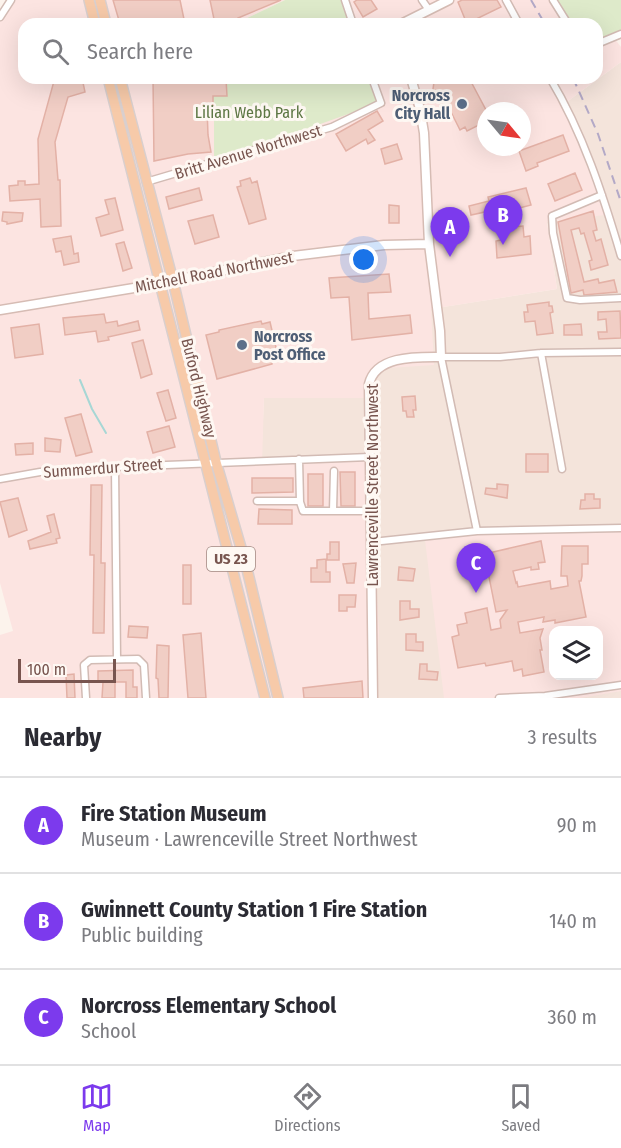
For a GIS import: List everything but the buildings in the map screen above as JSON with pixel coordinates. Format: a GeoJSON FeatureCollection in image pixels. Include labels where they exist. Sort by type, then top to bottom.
{"type":"FeatureCollection","features":[{"type":"Feature","properties":{"kind":"main road"},"geometry":{"type":"LineString","coordinates":[[88,0],[93,18]]}},
{"type":"Feature","properties":{"kind":"main road"},"geometry":{"type":"LineString","coordinates":[[100,0],[104,18]]}},
{"type":"Feature","properties":{"kind":"main road","name":"Buford Highway"},"geometry":{"type":"LineString","coordinates":[[110,84],[265,698]]}},
{"type":"Feature","properties":{"kind":"main road","name":"Buford Highway"},"geometry":{"type":"LineString","coordinates":[[122,84],[173,281],[216,462],[246,565],[278,698]]}},
{"type":"Feature","properties":{"kind":"main road"},"geometry":{"type":"LineString","coordinates":[[262,685],[274,682]]}},
{"type":"Feature","properties":{"kind":"street"},"geometry":{"type":"LineString","coordinates":[[0,17],[11,0]]}},
{"type":"Feature","properties":{"kind":"street"},"geometry":{"type":"LineString","coordinates":[[345,0],[351,18]]}},
{"type":"Feature","properties":{"kind":"street"},"geometry":{"type":"LineString","coordinates":[[422,0],[429,10]]}},
{"type":"Feature","properties":{"kind":"street"},"geometry":{"type":"LineString","coordinates":[[413,18],[449,0]]}},
{"type":"Feature","properties":{"kind":"street"},"geometry":{"type":"LineString","coordinates":[[506,0],[516,18]]}},
{"type":"Feature","properties":{"kind":"street"},"geometry":{"type":"LineString","coordinates":[[553,0],[564,18]]}},
{"type":"Feature","properties":{"kind":"street"},"geometry":{"type":"LineString","coordinates":[[603,42],[621,34]]}},
{"type":"Feature","properties":{"kind":"street","name":"Britt Avenue Northwest"},"geometry":{"type":"LineString","coordinates":[[147,182],[332,127],[381,103],[374,84]]}},
{"type":"Feature","properties":{"kind":"street"},"geometry":{"type":"LineString","coordinates":[[413,84],[424,133],[429,244],[441,357],[477,531]]}},
{"type":"Feature","properties":{"kind":"street"},"geometry":{"type":"LineString","coordinates":[[553,84],[578,133],[602,195],[621,256]]}},
{"type":"Feature","properties":{"kind":"street"},"geometry":{"type":"LineString","coordinates":[[602,195],[552,216],[553,233],[567,298],[580,300],[621,298]]}},
{"type":"Feature","properties":{"kind":"street","name":"Mitchell Road Northwest"},"geometry":{"type":"LineString","coordinates":[[0,310],[338,250],[429,244]]}},
{"type":"Feature","properties":{"kind":"street"},"geometry":{"type":"LineString","coordinates":[[441,357],[621,352]]}},
{"type":"Feature","properties":{"kind":"street"},"geometry":{"type":"LineString","coordinates":[[541,353],[562,469]]}},
{"type":"Feature","properties":{"kind":"street","name":"Lawrenceville Street Northwest"},"geometry":{"type":"LineString","coordinates":[[373,698],[368,389],[372,374],[379,367],[388,363],[421,357],[441,357]]}},
{"type":"Feature","properties":{"kind":"street","name":"Summerdur Street"},"geometry":{"type":"LineString","coordinates":[[0,479],[40,472],[115,467],[370,457]]}},
{"type":"Feature","properties":{"kind":"street"},"geometry":{"type":"LineString","coordinates":[[298,459],[300,501],[302,509],[306,512],[371,511]]}},
{"type":"Feature","properties":{"kind":"street"},"geometry":{"type":"LineString","coordinates":[[115,467],[117,659]]}},
{"type":"Feature","properties":{"kind":"street"},"geometry":{"type":"LineString","coordinates":[[333,511],[334,471]]}},
{"type":"Feature","properties":{"kind":"street"},"geometry":{"type":"LineString","coordinates":[[257,501],[300,501]]}},
{"type":"Feature","properties":{"kind":"street"},"geometry":{"type":"LineString","coordinates":[[372,542],[477,531],[621,528]]}},
{"type":"Feature","properties":{"kind":"street"},"geometry":{"type":"LineString","coordinates":[[86,698],[84,665],[90,660],[117,659],[138,659],[144,665],[146,698]]}},
{"type":"Feature","properties":{"kind":"street"},"geometry":{"type":"LineString","coordinates":[[499,698],[545,696],[621,685]]}},
{"type":"Feature","properties":{"kind":"shaded area"},"geometry":{"type":"Polygon","coordinates":[[[7,0],[285,0],[247,18],[18,18],[18,84],[164,84],[214,108],[214,161],[359,84],[591,84],[564,104],[605,215],[547,222],[557,289],[431,309],[434,365],[373,369],[372,398],[264,398],[262,464],[369,456],[379,632],[375,698],[0,698],[0,635],[13,631],[0,583],[0,10],[7,0]]]}},
{"type":"Feature","properties":{"kind":"shaded area"},"geometry":{"type":"Polygon","coordinates":[[[343,0],[585,0],[599,18],[349,18],[343,0]]]}},
{"type":"Feature","properties":{"kind":"shaded area"},"geometry":{"type":"Polygon","coordinates":[[[603,24],[621,47],[621,62],[603,75],[603,24]]]}},
{"type":"Feature","properties":{"kind":"shaded area"},"geometry":{"type":"Polygon","coordinates":[[[621,62],[621,698],[375,698],[261,464],[264,398],[371,398],[373,369],[430,309],[557,289],[547,222],[605,214],[564,104],[591,84],[603,84],[603,75],[621,62]]]}},
{"type":"Feature","properties":{"kind":"shaded area"},"geometry":{"type":"Polygon","coordinates":[[[621,529],[621,691],[581,698],[444,698],[425,540],[492,533],[621,529]]]}},
{"type":"Feature","properties":{"kind":"green space"},"geometry":{"type":"Polygon","coordinates":[[[285,0],[343,0],[349,18],[247,18],[285,0]]]}},
{"type":"Feature","properties":{"kind":"green space"},"geometry":{"type":"Polygon","coordinates":[[[553,0],[621,0],[621,34],[603,42],[603,18],[564,18],[553,0]]]}},
{"type":"Feature","properties":{"kind":"green space","name":"Lilian Webb Park"},"geometry":{"type":"Polygon","coordinates":[[[153,84],[372,84],[379,103],[214,162],[214,108],[153,111],[153,84]]]}},
{"type":"Feature","properties":{"kind":"waterway"},"geometry":{"type":"LineString","coordinates":[[80,380],[92,409],[106,433]]}},
{"type":"Feature","properties":{"kind":"railway"},"geometry":{"type":"LineString","coordinates":[[531,0],[542,18]]}},
{"type":"Feature","properties":{"kind":"railway"},"geometry":{"type":"LineString","coordinates":[[576,84],[598,134],[621,202]]}},
{"type":"Feature","properties":{"kind":"place","name":"Norcross City Hall"},"geometry":{"type":"Point","coordinates":[462,104]}},
{"type":"Feature","properties":{"kind":"place","name":"Gwinnett County Station 1 Fire Station"},"geometry":{"type":"Point","coordinates":[503,245]}},
{"type":"Feature","properties":{"kind":"place","name":"Fire Station Museum"},"geometry":{"type":"Point","coordinates":[450,257]}},
{"type":"Feature","properties":{"kind":"place","name":"Norcross Post Office"},"geometry":{"type":"Point","coordinates":[242,345]}},
{"type":"Feature","properties":{"kind":"place","name":"Norcross Elementary School"},"geometry":{"type":"Point","coordinates":[476,593]}}]}
